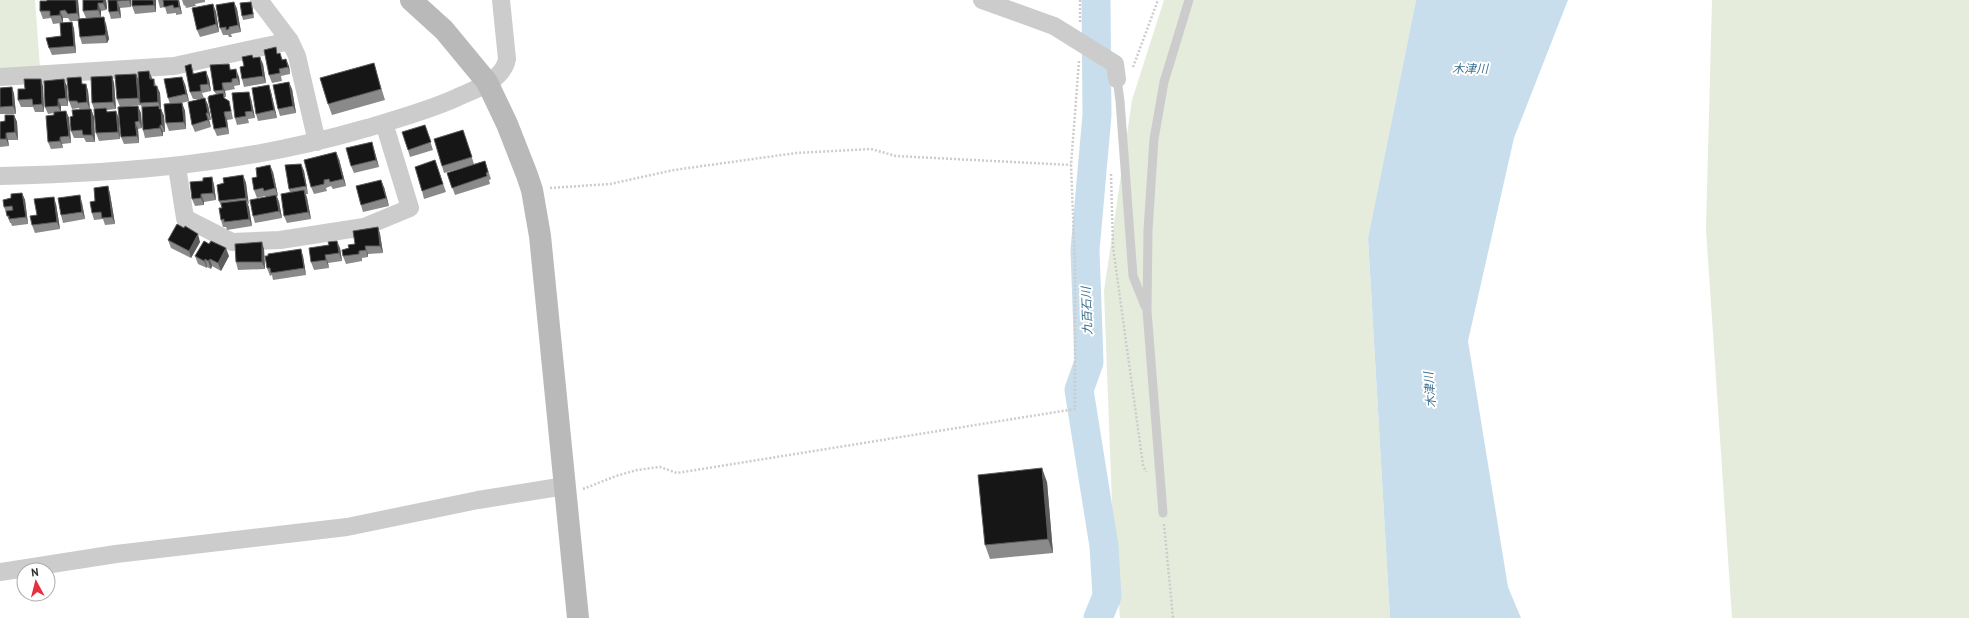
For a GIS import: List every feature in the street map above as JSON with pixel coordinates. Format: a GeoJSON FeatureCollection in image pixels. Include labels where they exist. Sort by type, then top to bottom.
{"type":"FeatureCollection","features":[{"type":"Feature","properties":{"kind":"street"},"geometry":{"type":"LineString","coordinates":[[259,0],[290,41],[297,56],[317,142]]}},
{"type":"Feature","properties":{"kind":"street"},"geometry":{"type":"LineString","coordinates":[[411,0],[444,30],[488,82],[519,152],[532,190],[540,236],[578,618]]}},
{"type":"Feature","properties":{"kind":"street"},"geometry":{"type":"LineString","coordinates":[[0,176],[82,174],[177,167],[257,154],[317,142],[384,123],[448,101],[488,82],[504,69],[507,60],[501,0]]}},
{"type":"Feature","properties":{"kind":"street"},"geometry":{"type":"LineString","coordinates":[[982,0],[1054,26],[1081,42],[1116,71]]}},
{"type":"Feature","properties":{"kind":"street"},"geometry":{"type":"LineString","coordinates":[[0,77],[174,66],[290,41]]}},
{"type":"Feature","properties":{"kind":"street"},"geometry":{"type":"LineString","coordinates":[[177,167],[185,218],[232,242],[280,240],[364,227],[410,208],[384,123]]}},
{"type":"Feature","properties":{"kind":"street"},"geometry":{"type":"LineString","coordinates":[[0,572],[116,554],[347,527],[478,500],[565,486]]}},
{"type":"Feature","properties":{"kind":"lane"},"geometry":{"type":"LineString","coordinates":[[1163,514],[1147,311],[1148,230],[1154,139],[1164,82],[1189,0]]}},
{"type":"Feature","properties":{"kind":"lane"},"geometry":{"type":"LineString","coordinates":[[1116,71],[1120,101],[1133,276],[1147,311]]}},
{"type":"Feature","properties":{"kind":"path"},"geometry":{"type":"LineString","coordinates":[[565,486],[573,491],[591,487],[616,476],[637,470],[660,468],[678,473],[1075,409],[1075,266],[1070,165],[1081,42],[1080,0]]}},
{"type":"Feature","properties":{"kind":"path"},"geometry":{"type":"LineString","coordinates":[[532,190],[610,184],[674,170],[796,153],[871,149],[896,156],[1070,165]]}},
{"type":"Feature","properties":{"kind":"green space"},"geometry":{"type":"Polygon","coordinates":[[[0,0],[35,0],[40,68],[0,70],[0,0]]]}},
{"type":"Feature","properties":{"kind":"green space"},"geometry":{"type":"Polygon","coordinates":[[[1164,0],[1416,0],[1368,238],[1390,618],[1120,618],[1113,530],[1104,291],[1132,100],[1164,0]]]}},
{"type":"Feature","properties":{"kind":"green space"},"geometry":{"type":"Polygon","coordinates":[[[1712,0],[1969,0],[1969,618],[1732,618],[1706,229],[1712,0]]]}},
{"type":"Feature","properties":{"kind":"water","name":"木津川"},"geometry":{"type":"Polygon","coordinates":[[[1416,0],[1568,0],[1514,138],[1468,341],[1508,587],[1521,618],[1390,618],[1368,238],[1416,0]]]}},
{"type":"Feature","properties":{"kind":"building"},"geometry":{"type":"Polygon","coordinates":[[[76,0],[77,13],[68,14],[65,10],[60,11],[60,15],[50,16],[50,11],[40,11],[40,1],[76,0]]]}},
{"type":"Feature","properties":{"kind":"building"},"geometry":{"type":"Polygon","coordinates":[[[83,0],[104,1],[103,3],[98,3],[98,10],[83,11],[83,0]]]}},
{"type":"Feature","properties":{"kind":"building"},"geometry":{"type":"Polygon","coordinates":[[[108,0],[129,0],[117,1],[118,11],[109,12],[108,0]]]}},
{"type":"Feature","properties":{"kind":"building"},"geometry":{"type":"Polygon","coordinates":[[[132,0],[153,0],[154,5],[132,6],[132,0]]]}},
{"type":"Feature","properties":{"kind":"building"},"geometry":{"type":"Polygon","coordinates":[[[163,0],[178,0],[179,7],[174,8],[173,5],[164,7],[163,0]]]}},
{"type":"Feature","properties":{"kind":"building"},"geometry":{"type":"Polygon","coordinates":[[[234,2],[238,25],[229,27],[229,29],[226,30],[226,27],[220,28],[216,5],[234,2]]]}},
{"type":"Feature","properties":{"kind":"building"},"geometry":{"type":"Polygon","coordinates":[[[251,2],[253,14],[242,16],[240,3],[251,2]]]}},
{"type":"Feature","properties":{"kind":"building"},"geometry":{"type":"Polygon","coordinates":[[[213,4],[216,24],[197,30],[192,8],[213,4]]]}},
{"type":"Feature","properties":{"kind":"building"},"geometry":{"type":"Polygon","coordinates":[[[104,17],[105,35],[80,37],[78,19],[104,17]]]}},
{"type":"Feature","properties":{"kind":"building"},"geometry":{"type":"Polygon","coordinates":[[[72,22],[74,46],[49,48],[46,38],[61,36],[60,23],[72,22]]]}},
{"type":"Feature","properties":{"kind":"building"},"geometry":{"type":"Polygon","coordinates":[[[276,47],[277,54],[280,53],[282,60],[286,59],[288,67],[279,69],[280,73],[269,75],[264,50],[276,47]]]}},
{"type":"Feature","properties":{"kind":"building"},"geometry":{"type":"Polygon","coordinates":[[[252,55],[253,58],[260,57],[263,76],[242,79],[240,67],[244,66],[242,57],[252,55]]]}},
{"type":"Feature","properties":{"kind":"building"},"geometry":{"type":"Polygon","coordinates":[[[374,63],[381,89],[328,104],[320,78],[374,63]]]}},
{"type":"Feature","properties":{"kind":"building"},"geometry":{"type":"Polygon","coordinates":[[[191,64],[193,74],[206,71],[208,84],[200,85],[201,91],[190,92],[185,66],[191,64]]]}},
{"type":"Feature","properties":{"kind":"building"},"geometry":{"type":"Polygon","coordinates":[[[229,64],[230,70],[236,69],[237,78],[232,79],[232,82],[222,83],[223,90],[214,91],[210,65],[229,64]]]}},
{"type":"Feature","properties":{"kind":"building"},"geometry":{"type":"Polygon","coordinates":[[[149,71],[150,79],[154,79],[154,86],[157,86],[158,102],[140,103],[138,72],[149,71]]]}},
{"type":"Feature","properties":{"kind":"building"},"geometry":{"type":"Polygon","coordinates":[[[136,74],[138,98],[117,99],[115,75],[136,74]]]}},
{"type":"Feature","properties":{"kind":"building"},"geometry":{"type":"Polygon","coordinates":[[[112,76],[113,102],[92,103],[91,77],[112,76]]]}},
{"type":"Feature","properties":{"kind":"building"},"geometry":{"type":"Polygon","coordinates":[[[81,77],[82,84],[86,84],[87,102],[78,103],[77,101],[69,101],[67,78],[81,77]]]}},
{"type":"Feature","properties":{"kind":"building"},"geometry":{"type":"Polygon","coordinates":[[[182,77],[186,94],[168,98],[164,79],[182,77]]]}},
{"type":"Feature","properties":{"kind":"building"},"geometry":{"type":"Polygon","coordinates":[[[24,79],[41,79],[42,104],[33,105],[32,99],[18,100],[18,89],[25,89],[24,79]]]}},
{"type":"Feature","properties":{"kind":"building"},"geometry":{"type":"Polygon","coordinates":[[[64,79],[66,98],[58,99],[58,106],[45,107],[44,81],[64,79]]]}},
{"type":"Feature","properties":{"kind":"building"},"geometry":{"type":"Polygon","coordinates":[[[289,82],[293,106],[278,109],[273,85],[289,82]]]}},
{"type":"Feature","properties":{"kind":"building"},"geometry":{"type":"Polygon","coordinates":[[[269,85],[274,110],[256,114],[252,88],[269,85]]]}},
{"type":"Feature","properties":{"kind":"building"},"geometry":{"type":"Polygon","coordinates":[[[12,87],[13,106],[0,107],[0,88],[12,87]]]}},
{"type":"Feature","properties":{"kind":"building"},"geometry":{"type":"Polygon","coordinates":[[[249,92],[252,111],[245,112],[246,116],[235,118],[232,93],[249,92]]]}},
{"type":"Feature","properties":{"kind":"building"},"geometry":{"type":"Polygon","coordinates":[[[223,93],[224,98],[229,101],[231,111],[224,112],[227,127],[214,129],[208,98],[209,96],[223,93]]]}},
{"type":"Feature","properties":{"kind":"building"},"geometry":{"type":"Polygon","coordinates":[[[205,98],[208,120],[192,125],[188,102],[205,98]]]}},
{"type":"Feature","properties":{"kind":"building"},"geometry":{"type":"Polygon","coordinates":[[[182,103],[184,122],[166,123],[164,104],[182,103]]]}},
{"type":"Feature","properties":{"kind":"building"},"geometry":{"type":"Polygon","coordinates":[[[138,106],[139,121],[135,122],[137,136],[121,137],[118,107],[138,106]]]}},
{"type":"Feature","properties":{"kind":"building"},"geometry":{"type":"Polygon","coordinates":[[[159,106],[159,109],[161,109],[162,125],[160,125],[160,128],[143,130],[142,107],[159,106]]]}},
{"type":"Feature","properties":{"kind":"building"},"geometry":{"type":"Polygon","coordinates":[[[106,108],[107,112],[116,111],[118,132],[96,133],[94,109],[106,108]]]}},
{"type":"Feature","properties":{"kind":"building"},"geometry":{"type":"Polygon","coordinates":[[[91,109],[92,135],[83,135],[82,130],[71,131],[70,117],[73,116],[72,110],[91,109]]]}},
{"type":"Feature","properties":{"kind":"building"},"geometry":{"type":"Polygon","coordinates":[[[66,111],[69,136],[60,137],[60,141],[48,142],[46,116],[54,115],[54,112],[66,111]]]}},
{"type":"Feature","properties":{"kind":"building"},"geometry":{"type":"Polygon","coordinates":[[[5,115],[14,115],[15,132],[6,133],[6,139],[0,139],[0,122],[5,121],[5,115]]]}},
{"type":"Feature","properties":{"kind":"building"},"geometry":{"type":"Polygon","coordinates":[[[425,125],[431,142],[408,150],[402,132],[425,125]]]}},
{"type":"Feature","properties":{"kind":"building"},"geometry":{"type":"Polygon","coordinates":[[[463,130],[472,157],[442,166],[434,139],[463,130]]]}},
{"type":"Feature","properties":{"kind":"building"},"geometry":{"type":"Polygon","coordinates":[[[372,142],[376,160],[351,166],[346,148],[372,142]]]}},
{"type":"Feature","properties":{"kind":"building"},"geometry":{"type":"Polygon","coordinates":[[[336,152],[343,179],[330,182],[329,179],[324,180],[324,184],[311,187],[304,160],[336,152]]]}},
{"type":"Feature","properties":{"kind":"building"},"geometry":{"type":"Polygon","coordinates":[[[435,160],[443,184],[422,191],[415,167],[435,160]]]}},
{"type":"Feature","properties":{"kind":"building"},"geometry":{"type":"Polygon","coordinates":[[[485,161],[488,172],[486,173],[487,176],[452,188],[447,173],[485,161]]]}},
{"type":"Feature","properties":{"kind":"building"},"geometry":{"type":"Polygon","coordinates":[[[301,164],[306,186],[289,189],[285,165],[301,164]]]}},
{"type":"Feature","properties":{"kind":"building"},"geometry":{"type":"Polygon","coordinates":[[[270,165],[275,188],[264,191],[263,188],[254,190],[252,178],[257,177],[256,168],[270,165]]]}},
{"type":"Feature","properties":{"kind":"building"},"geometry":{"type":"Polygon","coordinates":[[[243,175],[246,198],[219,201],[217,185],[224,183],[223,178],[243,175]]]}},
{"type":"Feature","properties":{"kind":"building"},"geometry":{"type":"Polygon","coordinates":[[[212,177],[213,193],[201,194],[201,198],[192,199],[190,182],[203,181],[203,178],[212,177]]]}},
{"type":"Feature","properties":{"kind":"building"},"geometry":{"type":"Polygon","coordinates":[[[381,180],[386,198],[361,205],[356,186],[381,180]]]}},
{"type":"Feature","properties":{"kind":"building"},"geometry":{"type":"Polygon","coordinates":[[[108,186],[112,217],[102,218],[101,212],[92,213],[90,202],[95,201],[94,188],[108,186]]]}},
{"type":"Feature","properties":{"kind":"building"},"geometry":{"type":"Polygon","coordinates":[[[304,190],[308,212],[284,216],[281,194],[304,190]]]}},
{"type":"Feature","properties":{"kind":"building"},"geometry":{"type":"Polygon","coordinates":[[[22,193],[26,217],[9,219],[6,211],[13,210],[12,206],[4,207],[3,200],[11,198],[11,194],[22,193]]]}},
{"type":"Feature","properties":{"kind":"building"},"geometry":{"type":"Polygon","coordinates":[[[80,195],[82,212],[61,215],[58,198],[80,195]]]}},
{"type":"Feature","properties":{"kind":"building"},"geometry":{"type":"Polygon","coordinates":[[[276,195],[279,211],[253,216],[250,200],[276,195]]]}},
{"type":"Feature","properties":{"kind":"building"},"geometry":{"type":"Polygon","coordinates":[[[54,197],[57,222],[32,225],[30,216],[37,215],[34,199],[54,197]]]}},
{"type":"Feature","properties":{"kind":"building"},"geometry":{"type":"Polygon","coordinates":[[[246,200],[249,219],[224,222],[224,219],[221,220],[219,208],[222,208],[221,203],[246,200]]]}},
{"type":"Feature","properties":{"kind":"building"},"geometry":{"type":"Polygon","coordinates":[[[177,224],[184,228],[185,226],[198,234],[189,251],[168,240],[177,224]]]}},
{"type":"Feature","properties":{"kind":"building"},"geometry":{"type":"Polygon","coordinates":[[[378,227],[380,246],[365,246],[366,250],[359,251],[359,254],[343,256],[342,250],[349,248],[348,245],[355,244],[353,231],[378,227]]]}},
{"type":"Feature","properties":{"kind":"building"},"geometry":{"type":"Polygon","coordinates":[[[204,241],[209,244],[211,241],[226,248],[218,263],[210,259],[208,261],[205,259],[204,261],[195,256],[204,241]]]}},
{"type":"Feature","properties":{"kind":"building"},"geometry":{"type":"Polygon","coordinates":[[[337,241],[339,253],[325,255],[326,260],[311,262],[309,248],[329,245],[328,242],[337,241]]]}},
{"type":"Feature","properties":{"kind":"building"},"geometry":{"type":"Polygon","coordinates":[[[262,242],[262,262],[236,262],[235,244],[262,242]]]}},
{"type":"Feature","properties":{"kind":"building"},"geometry":{"type":"Polygon","coordinates":[[[301,249],[304,268],[271,273],[270,268],[267,268],[265,256],[268,256],[268,254],[301,249]]]}},
{"type":"Feature","properties":{"kind":"building"},"geometry":{"type":"Polygon","coordinates":[[[1042,468],[1048,539],[985,545],[978,475],[1042,468]]]}},
{"type":"Feature","properties":{"kind":"waterway","name":"九百石川"},"geometry":{"type":"LineString","coordinates":[[1096,0],[1097,115],[1085,250],[1089,362],[1079,390],[1104,546],[1107,596],[1098,618]]}}]}
